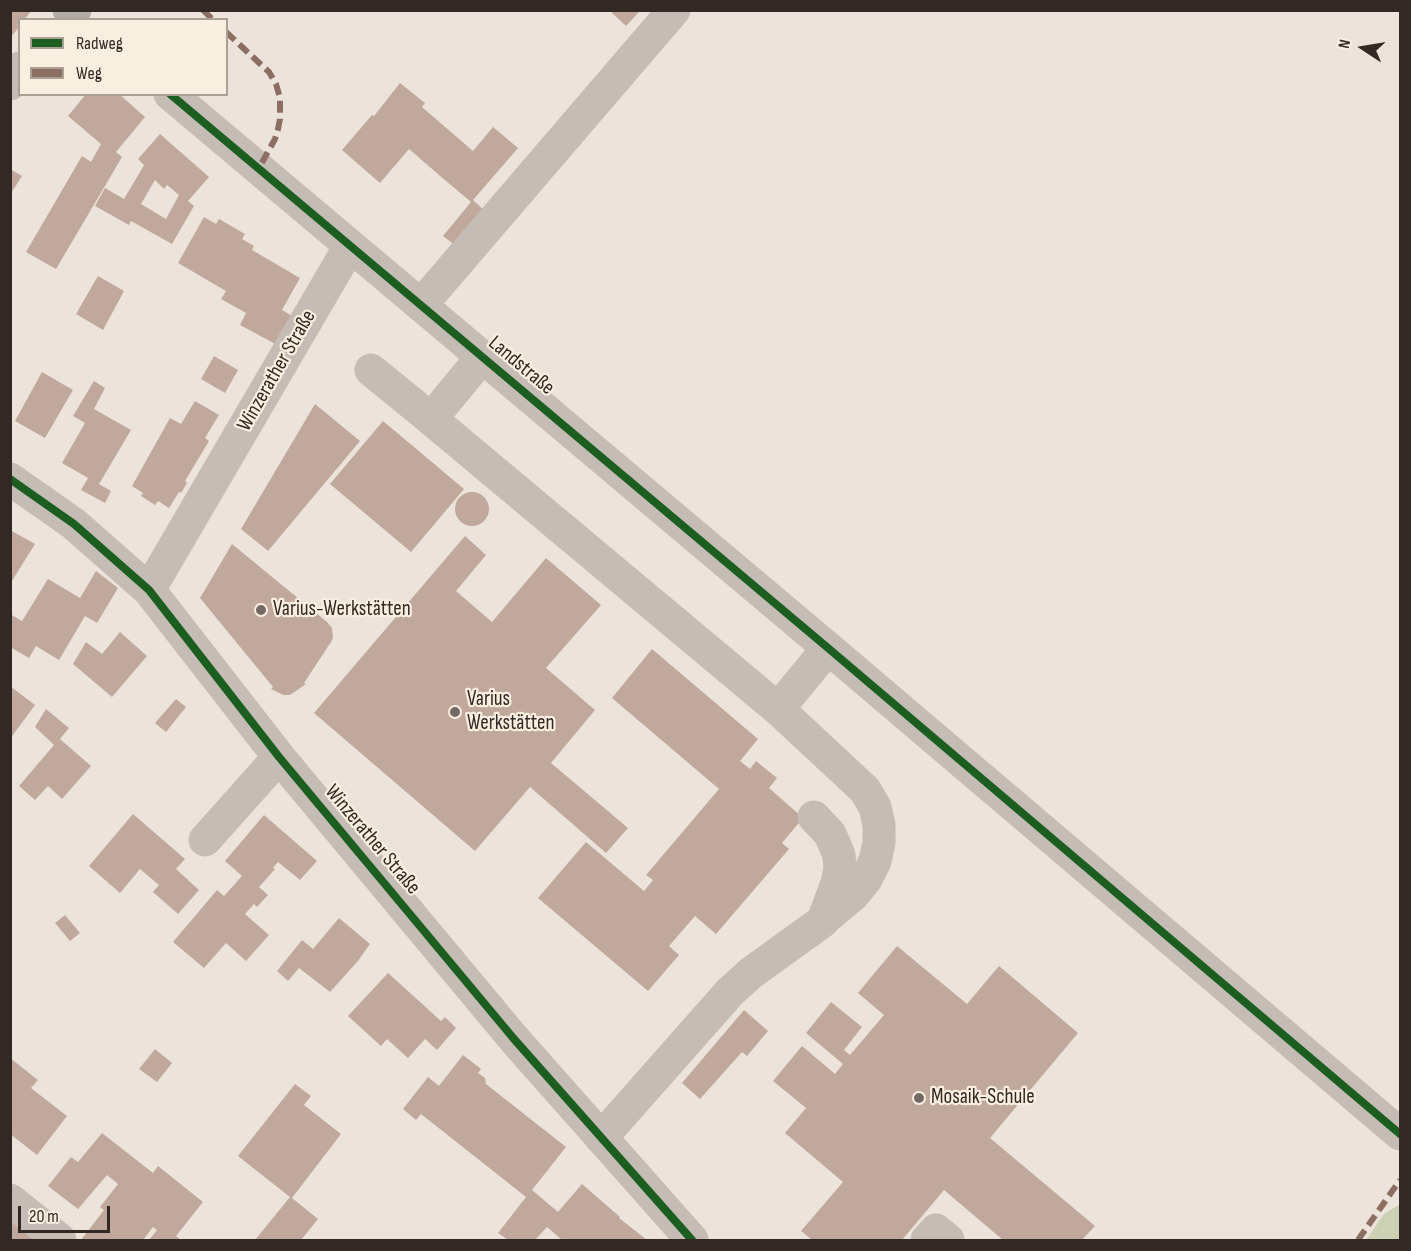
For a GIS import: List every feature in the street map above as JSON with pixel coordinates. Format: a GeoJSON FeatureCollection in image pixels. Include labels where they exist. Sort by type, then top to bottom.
{"type":"FeatureCollection","features":[{"type":"Feature","properties":{"kind":"street"},"geometry":{"type":"LineString","coordinates":[[421,305],[674,10]]}},
{"type":"Feature","properties":{"kind":"street"},"geometry":{"type":"LineString","coordinates":[[10,84],[18,71]]}},
{"type":"Feature","properties":{"kind":"street","name":"Landstraße"},"geometry":{"type":"LineString","coordinates":[[172,96],[1401,1134]]}},
{"type":"Feature","properties":{"kind":"street","name":"Winzerather Straße"},"geometry":{"type":"LineString","coordinates":[[149,590],[350,246]]}},
{"type":"Feature","properties":{"kind":"street"},"geometry":{"type":"LineString","coordinates":[[431,419],[482,357]]}},
{"type":"Feature","properties":{"kind":"street"},"geometry":{"type":"LineString","coordinates":[[371,370],[778,709],[865,790],[875,807],[879,825],[879,843],[875,861],[866,879],[854,895],[730,992],[601,1138]]}},
{"type":"Feature","properties":{"kind":"street","name":"Winzerather Straße"},"geometry":{"type":"LineString","coordinates":[[10,479],[74,524],[149,590],[279,757],[514,1039],[693,1240]]}},
{"type":"Feature","properties":{"kind":"street"},"geometry":{"type":"LineString","coordinates":[[778,709],[838,657]]}},
{"type":"Feature","properties":{"kind":"street"},"geometry":{"type":"LineString","coordinates":[[205,840],[279,757]]}},
{"type":"Feature","properties":{"kind":"street"},"geometry":{"type":"LineString","coordinates":[[814,817],[830,834],[839,855],[837,883],[823,921]]}},
{"type":"Feature","properties":{"kind":"street"},"geometry":{"type":"LineString","coordinates":[[10,1200],[60,1240]]}},
{"type":"Feature","properties":{"kind":"street"},"geometry":{"type":"LineString","coordinates":[[927,1240],[936,1230],[948,1240]]}},
{"type":"Feature","properties":{"kind":"green space"},"geometry":{"type":"Polygon","coordinates":[[[1400,1204],[1400,1240],[1366,1240],[1384,1214],[1400,1204]]]}},
{"type":"Feature","properties":{"kind":"building"},"geometry":{"type":"Polygon","coordinates":[[[10,10],[32,10],[26,18],[18,18],[18,28],[10,38],[10,10]]]}},
{"type":"Feature","properties":{"kind":"building"},"geometry":{"type":"Polygon","coordinates":[[[609,10],[641,10],[626,26],[609,10]]]}},
{"type":"Feature","properties":{"kind":"building"},"geometry":{"type":"Polygon","coordinates":[[[400,83],[425,103],[422,107],[473,151],[493,127],[518,148],[473,200],[485,211],[456,246],[443,236],[471,202],[409,149],[380,183],[342,150],[372,115],[374,116],[400,83]]]}},
{"type":"Feature","properties":{"kind":"building"},"geometry":{"type":"Polygon","coordinates":[[[84,96],[121,96],[145,117],[116,152],[122,157],[56,269],[26,252],[82,156],[91,162],[101,144],[68,116],[84,96]]]}},
{"type":"Feature","properties":{"kind":"building"},"geometry":{"type":"Polygon","coordinates":[[[160,134],[209,177],[188,201],[194,206],[172,244],[131,221],[129,225],[95,206],[105,188],[124,199],[144,165],[138,159],[160,134]],[[155,180],[141,204],[166,219],[179,195],[167,185],[164,189],[155,180]]]}},
{"type":"Feature","properties":{"kind":"building"},"geometry":{"type":"Polygon","coordinates":[[[10,169],[22,176],[10,195],[10,169]]]}},
{"type":"Feature","properties":{"kind":"building"},"geometry":{"type":"Polygon","coordinates":[[[204,217],[216,224],[219,219],[245,234],[242,239],[254,246],[252,250],[300,278],[282,310],[294,317],[277,345],[240,325],[246,313],[221,299],[226,291],[178,263],[204,217]]]}},
{"type":"Feature","properties":{"kind":"building"},"geometry":{"type":"Polygon","coordinates":[[[98,276],[124,291],[103,330],[76,314],[98,276]]]}},
{"type":"Feature","properties":{"kind":"building"},"geometry":{"type":"Polygon","coordinates":[[[214,356],[238,370],[225,393],[201,379],[214,356]]]}},
{"type":"Feature","properties":{"kind":"building"},"geometry":{"type":"Polygon","coordinates":[[[42,372],[73,390],[45,438],[15,421],[42,372]]]}},
{"type":"Feature","properties":{"kind":"building"},"geometry":{"type":"Polygon","coordinates":[[[94,381],[105,388],[94,409],[131,430],[99,484],[111,491],[105,503],[81,490],[88,478],[62,463],[85,423],[73,416],[94,381]]]}},
{"type":"Feature","properties":{"kind":"building"},"geometry":{"type":"Polygon","coordinates":[[[195,401],[219,415],[205,438],[209,441],[185,481],[187,483],[169,508],[158,501],[155,505],[141,496],[143,493],[132,486],[170,418],[181,424],[195,401]]]}},
{"type":"Feature","properties":{"kind":"building"},"geometry":{"type":"Polygon","coordinates":[[[315,404],[360,441],[268,551],[241,529],[315,404]]]}},
{"type":"Feature","properties":{"kind":"building"},"geometry":{"type":"Polygon","coordinates":[[[383,421],[464,489],[411,552],[330,484],[383,421]]]}},
{"type":"Feature","properties":{"kind":"building"},"geometry":{"type":"Polygon","coordinates":[[[472,492],[484,497],[489,509],[484,521],[472,526],[460,521],[455,509],[460,497],[472,492]]]}},
{"type":"Feature","properties":{"kind":"building"},"geometry":{"type":"Polygon","coordinates":[[[10,530],[35,544],[10,584],[10,530]]]}},
{"type":"Feature","properties":{"kind":"building","name":"Varius Werkstätten"},"geometry":{"type":"Polygon","coordinates":[[[465,536],[486,555],[456,591],[492,622],[546,558],[601,605],[546,668],[595,710],[551,763],[628,828],[606,853],[530,787],[475,851],[314,713],[465,536]]]}},
{"type":"Feature","properties":{"kind":"building","name":"Varius-Werkstätten"},"geometry":{"type":"Polygon","coordinates":[[[232,544],[332,628],[333,638],[304,683],[306,684],[290,695],[283,695],[271,689],[273,687],[200,598],[232,544]]]}},
{"type":"Feature","properties":{"kind":"building"},"geometry":{"type":"Polygon","coordinates":[[[96,571],[118,588],[97,623],[85,616],[59,660],[36,646],[29,658],[10,647],[10,614],[22,621],[48,579],[80,598],[96,571]]]}},
{"type":"Feature","properties":{"kind":"building"},"geometry":{"type":"Polygon","coordinates":[[[120,632],[147,656],[112,697],[73,664],[86,642],[102,654],[120,632]]]}},
{"type":"Feature","properties":{"kind":"building"},"geometry":{"type":"Polygon","coordinates":[[[652,649],[758,739],[740,761],[750,769],[756,761],[777,778],[769,788],[803,818],[782,843],[789,849],[716,934],[695,916],[669,946],[679,955],[648,991],[538,898],[586,842],[644,891],[653,880],[646,875],[719,789],[612,698],[652,649]]]}},
{"type":"Feature","properties":{"kind":"building"},"geometry":{"type":"Polygon","coordinates":[[[10,686],[35,705],[10,739],[10,686]]]}},
{"type":"Feature","properties":{"kind":"building"},"geometry":{"type":"Polygon","coordinates":[[[176,699],[186,707],[166,732],[155,723],[176,699]]]}},
{"type":"Feature","properties":{"kind":"building"},"geometry":{"type":"Polygon","coordinates":[[[46,709],[69,728],[60,739],[91,766],[62,799],[48,786],[35,800],[19,786],[54,745],[35,727],[46,709]]]}},
{"type":"Feature","properties":{"kind":"building"},"geometry":{"type":"Polygon","coordinates":[[[133,814],[185,859],[176,869],[199,890],[178,914],[153,892],[159,885],[140,869],[120,893],[89,866],[133,814]]]}},
{"type":"Feature","properties":{"kind":"building"},"geometry":{"type":"Polygon","coordinates":[[[264,815],[317,861],[300,880],[278,862],[273,868],[275,869],[259,887],[268,895],[257,907],[254,904],[245,914],[269,935],[246,961],[226,943],[204,968],[173,942],[217,890],[224,896],[242,876],[225,861],[264,815]]]}},
{"type":"Feature","properties":{"kind":"building"},"geometry":{"type":"Polygon","coordinates":[[[65,915],[80,933],[70,941],[55,923],[65,915]]]}},
{"type":"Feature","properties":{"kind":"building"},"geometry":{"type":"Polygon","coordinates":[[[339,918],[370,944],[330,992],[299,968],[288,981],[277,971],[302,940],[313,949],[339,918]]]}},
{"type":"Feature","properties":{"kind":"building","name":"Mosaik-Schule"},"geometry":{"type":"Polygon","coordinates":[[[897,946],[967,1004],[999,966],[1078,1033],[990,1138],[1095,1226],[1082,1240],[1003,1240],[944,1190],[902,1240],[812,1240],[801,1231],[843,1182],[785,1133],[806,1108],[773,1081],[802,1046],[835,1074],[843,1064],[806,1033],[831,1002],[862,1027],[844,1050],[850,1055],[884,1015],[858,993],[897,946]]]}},
{"type":"Feature","properties":{"kind":"building"},"geometry":{"type":"Polygon","coordinates":[[[388,973],[441,1021],[445,1017],[456,1028],[437,1050],[425,1039],[408,1058],[387,1039],[381,1046],[348,1016],[388,973]]]}},
{"type":"Feature","properties":{"kind":"building"},"geometry":{"type":"Polygon","coordinates":[[[744,1010],[768,1031],[747,1056],[742,1052],[700,1099],[682,1083],[744,1010]]]}},
{"type":"Feature","properties":{"kind":"building"},"geometry":{"type":"Polygon","coordinates":[[[155,1049],[172,1063],[157,1082],[139,1069],[155,1049]]]}},
{"type":"Feature","properties":{"kind":"building"},"geometry":{"type":"Polygon","coordinates":[[[463,1055],[481,1069],[478,1073],[485,1078],[486,1084],[566,1147],[532,1190],[558,1212],[582,1184],[647,1240],[562,1240],[547,1227],[535,1240],[508,1240],[498,1233],[526,1197],[421,1114],[416,1120],[403,1109],[428,1077],[439,1086],[463,1055]]]}},
{"type":"Feature","properties":{"kind":"building"},"geometry":{"type":"Polygon","coordinates":[[[10,1058],[38,1080],[31,1088],[67,1116],[37,1155],[10,1134],[10,1058]]]}},
{"type":"Feature","properties":{"kind":"building"},"geometry":{"type":"Polygon","coordinates":[[[295,1084],[311,1096],[304,1105],[341,1134],[292,1198],[318,1219],[301,1240],[255,1240],[290,1197],[238,1156],[295,1084]]]}},
{"type":"Feature","properties":{"kind":"building"},"geometry":{"type":"Polygon","coordinates":[[[102,1133],[153,1173],[158,1166],[203,1202],[176,1236],[181,1240],[149,1240],[157,1230],[153,1227],[143,1240],[81,1240],[104,1210],[100,1207],[118,1184],[107,1175],[78,1209],[48,1186],[71,1157],[78,1162],[102,1133]]]}},
{"type":"Feature","properties":{"kind":"building"},"geometry":{"type":"Polygon","coordinates":[[[10,1219],[36,1240],[10,1240],[10,1219]]]}},
{"type":"Feature","properties":{"kind":"marked path"},"geometry":{"type":"LineString","coordinates":[[203,10],[211,18]]}},
{"type":"Feature","properties":{"kind":"marked path"},"geometry":{"type":"LineString","coordinates":[[228,34],[269,72],[280,98],[278,129],[259,168]]}},
{"type":"Feature","properties":{"kind":"marked path"},"geometry":{"type":"LineString","coordinates":[[1358,1240],[1400,1180]]}},
{"type":"Feature","properties":{"kind":"cycle path"},"geometry":{"type":"LineString","coordinates":[[172,96],[1400,1134]]}},
{"type":"Feature","properties":{"kind":"cycle path"},"geometry":{"type":"LineString","coordinates":[[10,479],[74,524],[149,590],[279,757],[514,1039],[692,1240]]}},
{"type":"Feature","properties":{"kind":"place","name":"Varius-Werkstätten"},"geometry":{"type":"Point","coordinates":[261,610]}},
{"type":"Feature","properties":{"kind":"place","name":"Varius Werkstätten"},"geometry":{"type":"Point","coordinates":[455,712]}},
{"type":"Feature","properties":{"kind":"place","name":"Mosaik-Schule"},"geometry":{"type":"Point","coordinates":[919,1098]}}]}
